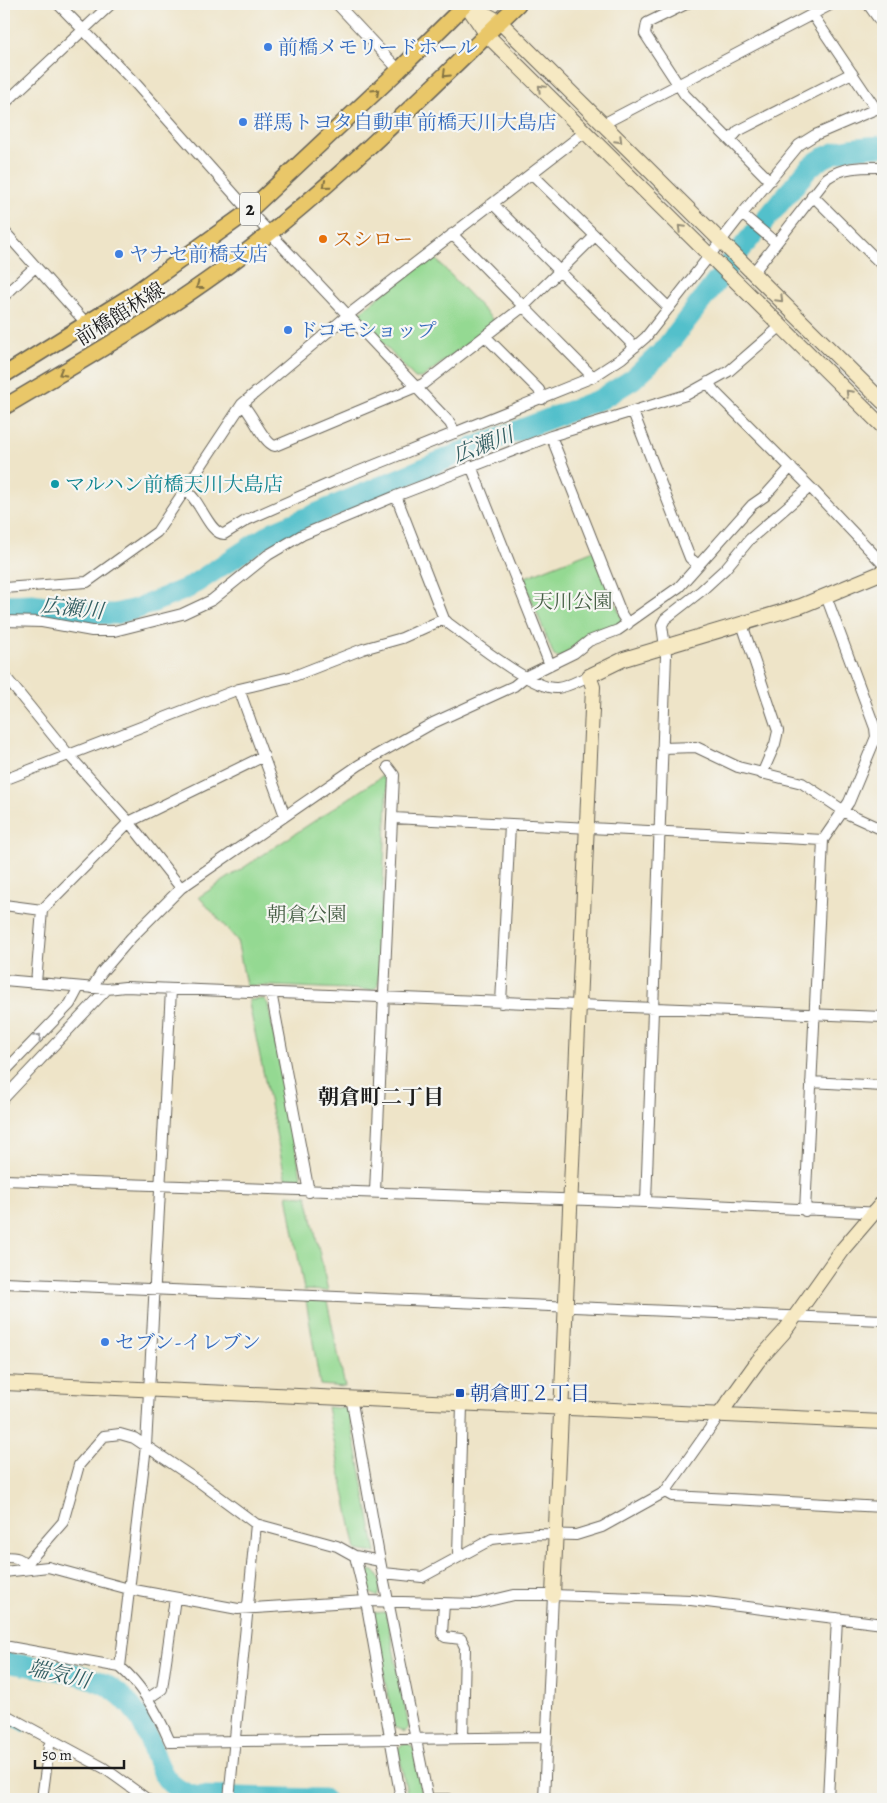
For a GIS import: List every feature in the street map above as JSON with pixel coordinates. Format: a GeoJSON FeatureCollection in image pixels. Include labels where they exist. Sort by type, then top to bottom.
{"type":"FeatureCollection","features":[{"type":"Feature","properties":{"kind":"main road","name":"前橋館林線"},"geometry":{"type":"LineString","coordinates":[[4,375],[156,279],[248,210],[399,70],[466,4]]}},
{"type":"Feature","properties":{"kind":"main road","name":"前橋館林線"},"geometry":{"type":"LineString","coordinates":[[4,407],[111,344],[184,297],[269,232],[386,132],[518,4]]}},
{"type":"Feature","properties":{"kind":"street"},"geometry":{"type":"LineString","coordinates":[[58,4],[136,84],[248,210],[450,423],[455,432]]}},
{"type":"Feature","properties":{"kind":"street"},"geometry":{"type":"LineString","coordinates":[[4,104],[111,4]]}},
{"type":"Feature","properties":{"kind":"street"},"geometry":{"type":"LineString","coordinates":[[337,4],[399,70]]}},
{"type":"Feature","properties":{"kind":"street"},"geometry":{"type":"LineString","coordinates":[[883,402],[500,22],[466,4],[487,35],[883,428]]}},
{"type":"Feature","properties":{"kind":"street"},"geometry":{"type":"LineString","coordinates":[[686,4],[647,23],[644,30],[685,95],[770,181]]}},
{"type":"Feature","properties":{"kind":"street"},"geometry":{"type":"LineString","coordinates":[[603,124],[832,4]]}},
{"type":"Feature","properties":{"kind":"street"},"geometry":{"type":"LineString","coordinates":[[868,4],[883,25]]}},
{"type":"Feature","properties":{"kind":"street"},"geometry":{"type":"LineString","coordinates":[[186,490],[193,496],[216,531],[224,534],[280,505],[455,432],[594,377],[622,358],[646,337],[713,259],[724,245],[742,214],[799,145],[806,140],[880,108],[852,73],[812,14]]}},
{"type":"Feature","properties":{"kind":"street"},"geometry":{"type":"LineString","coordinates":[[730,140],[738,131],[852,73]]}},
{"type":"Feature","properties":{"kind":"street"},"geometry":{"type":"LineString","coordinates":[[4,588],[92,580],[157,532],[242,404],[348,315],[585,132]]}},
{"type":"Feature","properties":{"kind":"street"},"geometry":{"type":"LineString","coordinates":[[749,269],[772,239],[827,178],[837,172],[857,167],[883,168]]}},
{"type":"Feature","properties":{"kind":"street"},"geometry":{"type":"LineString","coordinates":[[532,174],[669,308]]}},
{"type":"Feature","properties":{"kind":"street"},"geometry":{"type":"LineString","coordinates":[[812,195],[883,266]]}},
{"type":"Feature","properties":{"kind":"street"},"geometry":{"type":"LineString","coordinates":[[493,204],[635,346]]}},
{"type":"Feature","properties":{"kind":"street"},"geometry":{"type":"LineString","coordinates":[[742,214],[772,239]]}},
{"type":"Feature","properties":{"kind":"street"},"geometry":{"type":"LineString","coordinates":[[4,230],[86,324]]}},
{"type":"Feature","properties":{"kind":"street"},"geometry":{"type":"LineString","coordinates":[[452,234],[594,377]]}},
{"type":"Feature","properties":{"kind":"street"},"geometry":{"type":"LineString","coordinates":[[242,404],[249,410],[269,443],[275,446],[416,388],[486,337],[524,306],[595,236]]}},
{"type":"Feature","properties":{"kind":"street"},"geometry":{"type":"LineString","coordinates":[[4,296],[35,267]]}},
{"type":"Feature","properties":{"kind":"street"},"geometry":{"type":"LineString","coordinates":[[4,621],[42,622],[102,632],[121,630],[168,619],[212,600],[268,555],[291,540],[471,466],[552,436],[686,395],[729,371],[781,326]]}},
{"type":"Feature","properties":{"kind":"street"},"geometry":{"type":"LineString","coordinates":[[486,337],[539,390],[542,399]]}},
{"type":"Feature","properties":{"kind":"street"},"geometry":{"type":"LineString","coordinates":[[708,382],[714,391],[810,487],[883,564]]}},
{"type":"Feature","properties":{"kind":"street"},"geometry":{"type":"LineString","coordinates":[[633,412],[690,558],[698,566]]}},
{"type":"Feature","properties":{"kind":"street"},"geometry":{"type":"LineString","coordinates":[[552,436],[622,615],[628,624]]}},
{"type":"Feature","properties":{"kind":"street"},"geometry":{"type":"LineString","coordinates":[[471,466],[550,665]]}},
{"type":"Feature","properties":{"kind":"street"},"geometry":{"type":"LineString","coordinates":[[92,988],[101,972],[181,888],[359,765],[433,723],[514,686],[525,677],[570,656],[588,641],[611,634],[679,587],[752,505],[765,496],[790,467]]}},
{"type":"Feature","properties":{"kind":"street"},"geometry":{"type":"LineString","coordinates":[[646,1202],[666,646],[662,625],[665,619],[701,591],[725,569],[750,539],[810,487]]}},
{"type":"Feature","properties":{"kind":"street"},"geometry":{"type":"LineString","coordinates":[[396,496],[444,619],[525,677],[547,687],[556,688],[589,676],[624,659],[742,624],[826,596],[883,572]]}},
{"type":"Feature","properties":{"kind":"street"},"geometry":{"type":"LineString","coordinates":[[804,1211],[822,840],[844,811],[879,735],[826,596]]}},
{"type":"Feature","properties":{"kind":"street"},"geometry":{"type":"LineString","coordinates":[[4,780],[239,689],[294,676],[364,649],[402,638],[444,619]]}},
{"type":"Feature","properties":{"kind":"street"},"geometry":{"type":"LineString","coordinates":[[742,624],[778,731],[775,744],[762,774]]}},
{"type":"Feature","properties":{"kind":"street"},"geometry":{"type":"LineString","coordinates":[[4,675],[68,754],[129,822],[181,888]]}},
{"type":"Feature","properties":{"kind":"street"},"geometry":{"type":"LineString","coordinates":[[544,1799],[593,687],[589,676]]}},
{"type":"Feature","properties":{"kind":"street"},"geometry":{"type":"LineString","coordinates":[[239,689],[285,816]]}},
{"type":"Feature","properties":{"kind":"street"},"geometry":{"type":"LineString","coordinates":[[662,748],[696,747],[738,767],[802,783],[844,811],[883,830]]}},
{"type":"Feature","properties":{"kind":"street"},"geometry":{"type":"LineString","coordinates":[[36,983],[42,910],[129,822],[264,756]]}},
{"type":"Feature","properties":{"kind":"street"},"geometry":{"type":"LineString","coordinates":[[375,1192],[393,818],[394,775],[388,768]]}},
{"type":"Feature","properties":{"kind":"street"},"geometry":{"type":"LineString","coordinates":[[393,818],[822,840]]}},
{"type":"Feature","properties":{"kind":"street"},"geometry":{"type":"LineString","coordinates":[[501,1003],[510,825]]}},
{"type":"Feature","properties":{"kind":"street"},"geometry":{"type":"LineString","coordinates":[[4,905],[42,910]]}},
{"type":"Feature","properties":{"kind":"street"},"geometry":{"type":"LineString","coordinates":[[4,980],[107,989],[125,987],[384,996],[501,1003],[883,1017]]}},
{"type":"Feature","properties":{"kind":"street"},"geometry":{"type":"LineString","coordinates":[[4,1072],[70,1004],[79,987]]}},
{"type":"Feature","properties":{"kind":"street"},"geometry":{"type":"LineString","coordinates":[[4,1098],[107,989]]}},
{"type":"Feature","properties":{"kind":"street"},"geometry":{"type":"LineString","coordinates":[[120,1667],[146,1446],[153,1289],[171,990]]}},
{"type":"Feature","properties":{"kind":"street"},"geometry":{"type":"LineString","coordinates":[[271,992],[309,1192]]}},
{"type":"Feature","properties":{"kind":"street"},"geometry":{"type":"LineString","coordinates":[[811,1082],[883,1086]]}},
{"type":"Feature","properties":{"kind":"street"},"geometry":{"type":"LineString","coordinates":[[4,1180],[309,1192],[375,1192],[570,1202],[646,1202],[804,1211],[878,1213]]}},
{"type":"Feature","properties":{"kind":"street"},"geometry":{"type":"LineString","coordinates":[[384,1573],[422,1577],[492,1539],[586,1533],[602,1527],[665,1492],[758,1361],[777,1341],[842,1250],[878,1213],[883,1202]]}},
{"type":"Feature","properties":{"kind":"street"},"geometry":{"type":"LineString","coordinates":[[4,1283],[883,1320]]}},
{"type":"Feature","properties":{"kind":"street"},"geometry":{"type":"LineString","coordinates":[[4,1383],[883,1422]]}},
{"type":"Feature","properties":{"kind":"street"},"geometry":{"type":"LineString","coordinates":[[351,1397],[380,1561],[384,1573],[428,1799],[449,1799]]}},
{"type":"Feature","properties":{"kind":"street"},"geometry":{"type":"LineString","coordinates":[[458,1556],[462,1404]]}},
{"type":"Feature","properties":{"kind":"street"},"geometry":{"type":"LineString","coordinates":[[26,1569],[29,1561],[63,1522],[79,1465],[101,1438],[108,1434],[120,1434],[134,1438],[198,1481],[256,1524],[337,1546],[355,1556],[380,1561]]}},
{"type":"Feature","properties":{"kind":"street"},"geometry":{"type":"LineString","coordinates":[[665,1492],[672,1496],[883,1507]]}},
{"type":"Feature","properties":{"kind":"street"},"geometry":{"type":"LineString","coordinates":[[229,1794],[236,1742],[256,1524]]}},
{"type":"Feature","properties":{"kind":"street"},"geometry":{"type":"LineString","coordinates":[[355,1556],[366,1601],[401,1799]]}},
{"type":"Feature","properties":{"kind":"street"},"geometry":{"type":"LineString","coordinates":[[6,1557],[22,1560],[26,1569]]}},
{"type":"Feature","properties":{"kind":"street"},"geometry":{"type":"LineString","coordinates":[[6,1557],[12,1564],[6,1572]]}},
{"type":"Feature","properties":{"kind":"street"},"geometry":{"type":"LineString","coordinates":[[6,1572],[48,1567],[129,1589],[233,1608],[366,1601],[476,1604],[514,1595],[553,1595],[691,1600],[883,1624]]}},
{"type":"Feature","properties":{"kind":"street"},"geometry":{"type":"LineString","coordinates":[[147,1699],[162,1690],[175,1598]]}},
{"type":"Feature","properties":{"kind":"street"},"geometry":{"type":"LineString","coordinates":[[444,1604],[443,1636],[461,1639],[465,1647],[463,1738]]}},
{"type":"Feature","properties":{"kind":"street"},"geometry":{"type":"LineString","coordinates":[[828,1799],[837,1618]]}},
{"type":"Feature","properties":{"kind":"street"},"geometry":{"type":"LineString","coordinates":[[4,1646],[120,1667],[133,1677],[158,1716],[170,1742],[547,1737]]}},
{"type":"Feature","properties":{"kind":"street"},"geometry":{"type":"LineString","coordinates":[[4,1714],[104,1768],[142,1798]]}},
{"type":"Feature","properties":{"kind":"street"},"geometry":{"type":"LineString","coordinates":[[42,1799],[48,1746],[52,1740]]}},
{"type":"Feature","properties":{"kind":"green space"},"geometry":{"type":"Polygon","coordinates":[[[432,255],[495,322],[422,378],[415,378],[360,319],[360,312],[432,255]]]}},
{"type":"Feature","properties":{"kind":"green space","name":"天川公園"},"geometry":{"type":"Polygon","coordinates":[[[594,550],[622,619],[618,626],[559,658],[554,656],[523,578],[594,550]]]}},
{"type":"Feature","properties":{"kind":"green space","name":"朝倉公園"},"geometry":{"type":"Polygon","coordinates":[[[384,775],[388,779],[378,986],[372,990],[246,985],[237,940],[199,897],[384,775]]]}},
{"type":"Feature","properties":{"kind":"green space"},"geometry":{"type":"Polygon","coordinates":[[[264,999],[268,1004],[302,1181],[286,1181],[249,1004],[249,1000],[264,999]]]}},
{"type":"Feature","properties":{"kind":"green space"},"geometry":{"type":"Polygon","coordinates":[[[287,1195],[307,1196],[328,1291],[304,1290],[287,1195]]]}},
{"type":"Feature","properties":{"kind":"green space"},"geometry":{"type":"Polygon","coordinates":[[[306,1300],[327,1301],[345,1387],[320,1385],[306,1300]]]}},
{"type":"Feature","properties":{"kind":"green space"},"geometry":{"type":"Polygon","coordinates":[[[327,1407],[349,1409],[376,1553],[356,1550],[327,1407]]]}},
{"type":"Feature","properties":{"kind":"green space"},"geometry":{"type":"Polygon","coordinates":[[[364,1570],[374,1571],[378,1577],[380,1590],[378,1597],[368,1591],[364,1570]]]}},
{"type":"Feature","properties":{"kind":"green space"},"geometry":{"type":"Polygon","coordinates":[[[386,1612],[409,1727],[405,1732],[394,1727],[372,1613],[386,1612]]]}},
{"type":"Feature","properties":{"kind":"green space"},"geometry":{"type":"Polygon","coordinates":[[[402,1744],[409,1744],[414,1749],[423,1799],[408,1799],[398,1749],[402,1744]]]}},
{"type":"Feature","properties":{"kind":"waterway","name":"広瀬川"},"geometry":{"type":"LineString","coordinates":[[4,605],[32,604],[98,614],[115,614],[136,609],[188,588],[273,532],[467,450],[601,399],[633,379],[663,351],[746,243],[809,168],[826,157],[844,150],[883,146]]}},
{"type":"Feature","properties":{"kind":"waterway","name":"端気川"},"geometry":{"type":"LineString","coordinates":[[4,1662],[73,1673],[100,1682],[111,1688],[127,1701],[139,1717],[161,1770],[173,1786],[182,1791],[194,1796],[324,1799]]}},
{"type":"Feature","properties":{"kind":"waterway"},"geometry":{"type":"LineString","coordinates":[[4,1720],[24,1730]]}},
{"type":"Feature","properties":{"kind":"place","name":"前橋メモリードホール"},"geometry":{"type":"Point","coordinates":[268,47]}},
{"type":"Feature","properties":{"kind":"place","name":"群馬トヨタ自動車 前橋天川大島店"},"geometry":{"type":"Point","coordinates":[243,122]}},
{"type":"Feature","properties":{"kind":"place","name":"スシロー"},"geometry":{"type":"Point","coordinates":[323,239]}},
{"type":"Feature","properties":{"kind":"place","name":"ヤナセ前橋支店"},"geometry":{"type":"Point","coordinates":[119,254]}},
{"type":"Feature","properties":{"kind":"place","name":"ドコモショップ"},"geometry":{"type":"Point","coordinates":[288,330]}},
{"type":"Feature","properties":{"kind":"place","name":"マルハン前橋天川大島店"},"geometry":{"type":"Point","coordinates":[55,484]}},
{"type":"Feature","properties":{"kind":"place","name":"セブン-イレブン"},"geometry":{"type":"Point","coordinates":[105,1342]}},
{"type":"Feature","properties":{"kind":"place","name":"朝倉町２丁目"},"geometry":{"type":"Point","coordinates":[460,1393]}},
{"type":"Feature","properties":{"kind":"district","name":"朝倉町二丁目"},"geometry":{"type":"Point","coordinates":[381,1097]}}]}
